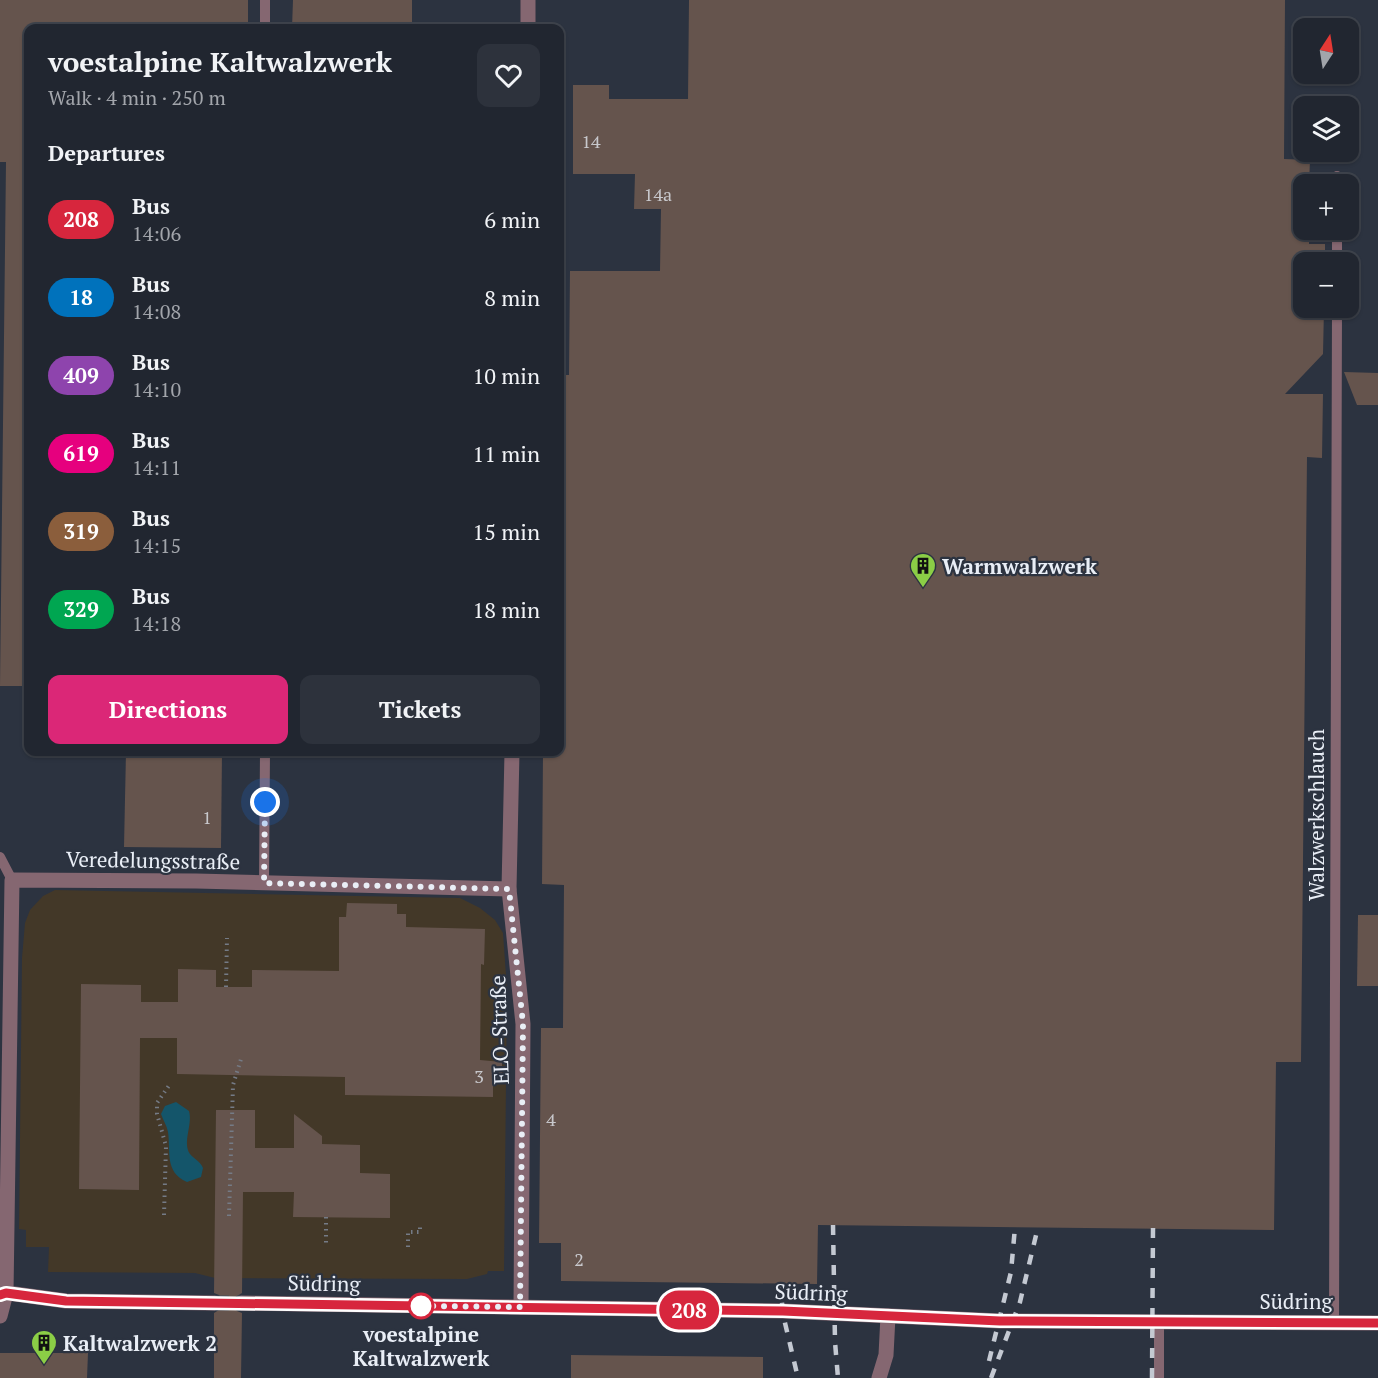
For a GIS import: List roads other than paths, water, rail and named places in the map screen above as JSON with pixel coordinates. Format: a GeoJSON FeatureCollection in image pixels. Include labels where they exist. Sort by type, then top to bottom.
{"type":"FeatureCollection","features":[{"type":"Feature","properties":{"kind":"street"},"geometry":{"type":"LineString","coordinates":[[528,0],[528,24]]}},
{"type":"Feature","properties":{"kind":"street","name":"ELO-Straße"},"geometry":{"type":"LineString","coordinates":[[512,756],[509,889],[523,1024],[520,1307]]}},
{"type":"Feature","properties":{"kind":"street"},"geometry":{"type":"LineString","coordinates":[[0,1316],[12,880]]}},
{"type":"Feature","properties":{"kind":"street","name":"Veredelungsstraße"},"geometry":{"type":"LineString","coordinates":[[12,880],[509,889]]}},
{"type":"Feature","properties":{"kind":"street"},"geometry":{"type":"LineString","coordinates":[[2,1293],[66,1301],[214,1303]]}},
{"type":"Feature","properties":{"kind":"street","name":"Südring"},"geometry":{"type":"LineString","coordinates":[[242,1303],[783,1311],[1000,1321],[1378,1323]]}},
{"type":"Feature","properties":{"kind":"street"},"geometry":{"type":"LineString","coordinates":[[879,1378],[886,1355],[888,1316]]}},
{"type":"Feature","properties":{"kind":"lane"},"geometry":{"type":"LineString","coordinates":[[265,0],[265,24]]}},
{"type":"Feature","properties":{"kind":"lane","name":"Walzwerkschlauch"},"geometry":{"type":"LineString","coordinates":[[1334,1323],[1337,318]]}},
{"type":"Feature","properties":{"kind":"lane"},"geometry":{"type":"LineString","coordinates":[[264,883],[265,756]]}},
{"type":"Feature","properties":{"kind":"lane"},"geometry":{"type":"LineString","coordinates":[[0,857],[12,880]]}},
{"type":"Feature","properties":{"kind":"lane"},"geometry":{"type":"LineString","coordinates":[[1159,1322],[1159,1378]]}},
{"type":"Feature","properties":{"kind":"water"},"geometry":{"type":"Polygon","coordinates":[[[176,1102],[189,1111],[188,1149],[203,1168],[201,1177],[187,1182],[175,1173],[172,1167],[168,1132],[161,1114],[165,1106],[176,1102]]]}},
{"type":"Feature","properties":{"kind":"tunnel"},"geometry":{"type":"LineString","coordinates":[[214,1303],[242,1303]]}},
{"type":"Feature","properties":{"kind":"railway"},"geometry":{"type":"LineString","coordinates":[[833,1225],[835,1342],[838,1378]]}},
{"type":"Feature","properties":{"kind":"railway"},"geometry":{"type":"LineString","coordinates":[[989,1361],[1011,1272],[1015,1227]]}},
{"type":"Feature","properties":{"kind":"railway"},"geometry":{"type":"LineString","coordinates":[[991,1378],[1020,1302],[1038,1227]]}},
{"type":"Feature","properties":{"kind":"railway"},"geometry":{"type":"LineString","coordinates":[[1152,1378],[1153,1228]]}},
{"type":"Feature","properties":{"kind":"railway"},"geometry":{"type":"LineString","coordinates":[[779,1283],[785,1323],[798,1378]]}},
{"type":"Feature","properties":{"kind":"place","name":"Warmwalzwerk"},"geometry":{"type":"Point","coordinates":[923,589]}},
{"type":"Feature","properties":{"kind":"place","name":"voestalpine Kaltwalzwerk"},"geometry":{"type":"Point","coordinates":[421,1306]}},
{"type":"Feature","properties":{"kind":"place","name":"Kaltwalzwerk 2"},"geometry":{"type":"Point","coordinates":[44,1366]}}]}
